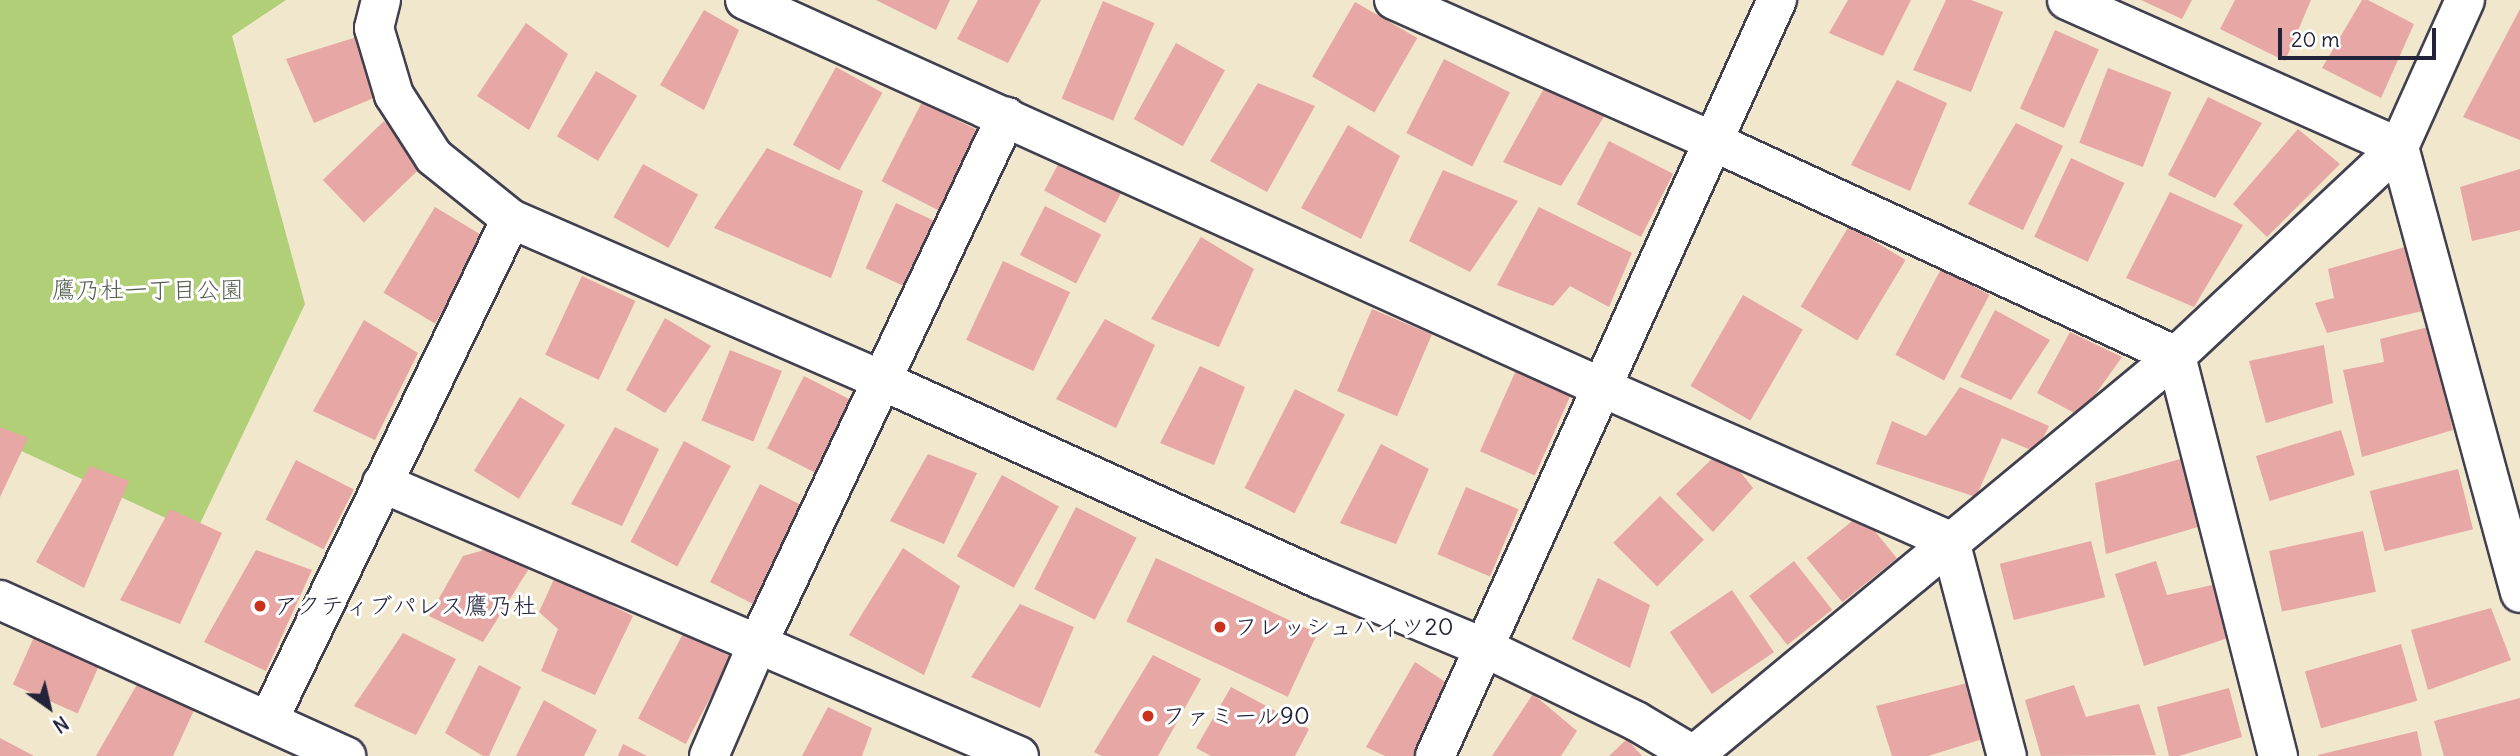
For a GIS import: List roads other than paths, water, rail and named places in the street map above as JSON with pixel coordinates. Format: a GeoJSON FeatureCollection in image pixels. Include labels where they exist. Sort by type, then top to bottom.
{"type":"FeatureCollection","features":[{"type":"Feature","properties":{"kind":"street"},"geometry":{"type":"LineString","coordinates":[[381,0],[374,28],[394,95],[434,157],[511,219],[883,381],[1320,579],[1485,648],[1636,721],[1695,755],[2176,356],[2399,147],[2465,0]]}},
{"type":"Feature","properties":{"kind":"street"},"geometry":{"type":"LineString","coordinates":[[745,0],[1601,387],[1950,541]]}},
{"type":"Feature","properties":{"kind":"street"},"geometry":{"type":"LineString","coordinates":[[1394,0],[1712,141],[2176,356]]}},
{"type":"Feature","properties":{"kind":"street"},"geometry":{"type":"LineString","coordinates":[[1435,756],[1777,0]]}},
{"type":"Feature","properties":{"kind":"street"},"geometry":{"type":"LineString","coordinates":[[2067,0],[2399,147]]}},
{"type":"Feature","properties":{"kind":"street"},"geometry":{"type":"LineString","coordinates":[[709,756],[758,643],[1006,117]]}},
{"type":"Feature","properties":{"kind":"street"},"geometry":{"type":"LineString","coordinates":[[2399,147],[2520,593]]}},
{"type":"Feature","properties":{"kind":"street"},"geometry":{"type":"LineString","coordinates":[[269,719],[511,219]]}},
{"type":"Feature","properties":{"kind":"street"},"geometry":{"type":"LineString","coordinates":[[2176,356],[2278,756]]}},
{"type":"Feature","properties":{"kind":"street"},"geometry":{"type":"LineString","coordinates":[[382,483],[1019,756]]}},
{"type":"Feature","properties":{"kind":"street"},"geometry":{"type":"LineString","coordinates":[[1950,541],[2007,756]]}},
{"type":"Feature","properties":{"kind":"street"},"geometry":{"type":"LineString","coordinates":[[0,600],[346,756]]}},
{"type":"Feature","properties":{"kind":"place","name":"アクティブパレス鷹乃杜"},"geometry":{"type":"Point","coordinates":[260,606]}},
{"type":"Feature","properties":{"kind":"place","name":"フレッシュハイツ20"},"geometry":{"type":"Point","coordinates":[1220,627]}},
{"type":"Feature","properties":{"kind":"place","name":"ファミール90"},"geometry":{"type":"Point","coordinates":[1148,716]}},
{"type":"Feature","properties":{"kind":"park label","name":"鷹乃杜一丁目公園"},"geometry":{"type":"Point","coordinates":[148,290]}}]}
